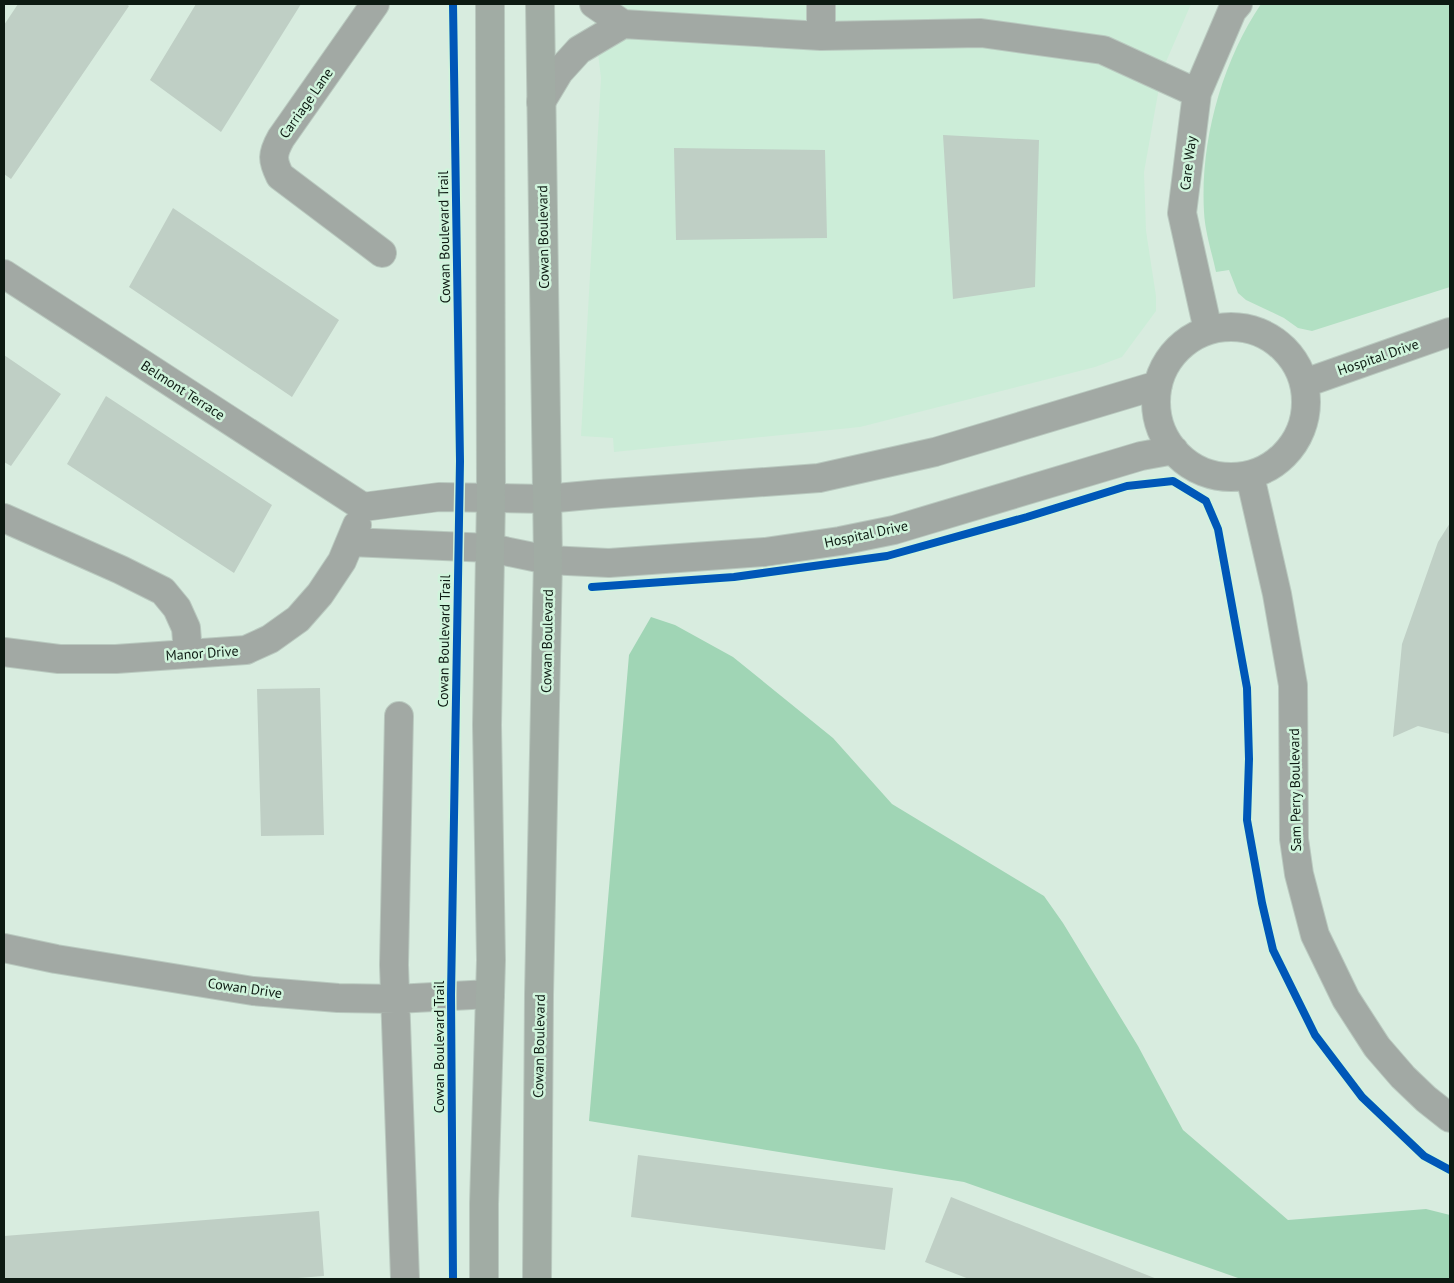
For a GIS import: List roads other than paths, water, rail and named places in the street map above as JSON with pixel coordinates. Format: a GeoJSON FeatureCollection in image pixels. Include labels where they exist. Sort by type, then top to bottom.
{"type":"FeatureCollection","features":[{"type":"Feature","properties":{"kind":"main road"},"geometry":{"type":"LineString","coordinates":[[484,1279],[484,1204],[491,960],[487,725],[491,498],[490,4]]}},
{"type":"Feature","properties":{"kind":"main road","name":"Cowan Boulevard"},"geometry":{"type":"LineString","coordinates":[[537,1279],[539,995],[548,560],[540,4]]}},
{"type":"Feature","properties":{"kind":"street","name":"Carriage Lane"},"geometry":{"type":"LineString","coordinates":[[375,4],[281,138],[274,150],[274,164],[280,176],[382,253]]}},
{"type":"Feature","properties":{"kind":"street"},"geometry":{"type":"LineString","coordinates":[[594,4],[637,18],[821,36],[982,33],[1102,50],[1197,93]]}},
{"type":"Feature","properties":{"kind":"street"},"geometry":{"type":"LineString","coordinates":[[821,4],[821,36]]}},
{"type":"Feature","properties":{"kind":"street","name":"Care Way"},"geometry":{"type":"LineString","coordinates":[[1208,330],[1182,213],[1197,93],[1232,11],[1238,4]]}},
{"type":"Feature","properties":{"kind":"street"},"geometry":{"type":"LineString","coordinates":[[541,102],[559,72],[580,50],[637,18]]}},
{"type":"Feature","properties":{"kind":"street","name":"Belmont Terrace"},"geometry":{"type":"LineString","coordinates":[[4,274],[363,507]]}},
{"type":"Feature","properties":{"kind":"street"},"geometry":{"type":"LineString","coordinates":[[1233,326],[1257,331],[1271,338],[1278,342],[1295,360],[1305,383],[1308,407],[1302,430],[1290,451],[1272,466],[1250,476],[1226,478],[1203,472],[1182,460],[1166,441],[1157,418],[1156,396],[1158,385],[1161,374],[1172,355],[1188,340],[1208,330],[1233,326]]}},
{"type":"Feature","properties":{"kind":"street","name":"Hospital Drive"},"geometry":{"type":"LineString","coordinates":[[1305,383],[1450,332]]}},
{"type":"Feature","properties":{"kind":"street"},"geometry":{"type":"LineString","coordinates":[[363,507],[439,497],[546,499],[819,478],[935,452],[1158,385]]}},
{"type":"Feature","properties":{"kind":"street","name":"Hospital Drive"},"geometry":{"type":"LineString","coordinates":[[548,560],[609,563],[766,552],[840,541],[894,530],[1141,456],[1174,450]]}},
{"type":"Feature","properties":{"kind":"street","name":"Sam Perry Boulevard"},"geometry":{"type":"LineString","coordinates":[[1250,476],[1277,594],[1292,685],[1294,839],[1299,874],[1315,935],[1342,992],[1377,1047],[1389,1063],[1409,1083],[1450,1118]]}},
{"type":"Feature","properties":{"kind":"street","name":"Manor Drive"},"geometry":{"type":"LineString","coordinates":[[4,652],[59,659],[116,659],[246,650],[270,639],[298,619],[320,594],[342,560],[363,507]]}},
{"type":"Feature","properties":{"kind":"street"},"geometry":{"type":"LineString","coordinates":[[4,518],[121,570],[162,591],[177,608],[186,628],[188,653]]}},
{"type":"Feature","properties":{"kind":"street"},"geometry":{"type":"LineString","coordinates":[[350,542],[490,548],[548,560]]}},
{"type":"Feature","properties":{"kind":"street"},"geometry":{"type":"LineString","coordinates":[[399,716],[394,965],[405,1279]]}},
{"type":"Feature","properties":{"kind":"street","name":"Cowan Drive"},"geometry":{"type":"LineString","coordinates":[[4,948],[56,959],[253,991],[338,998],[396,1000],[490,994]]}}]}
